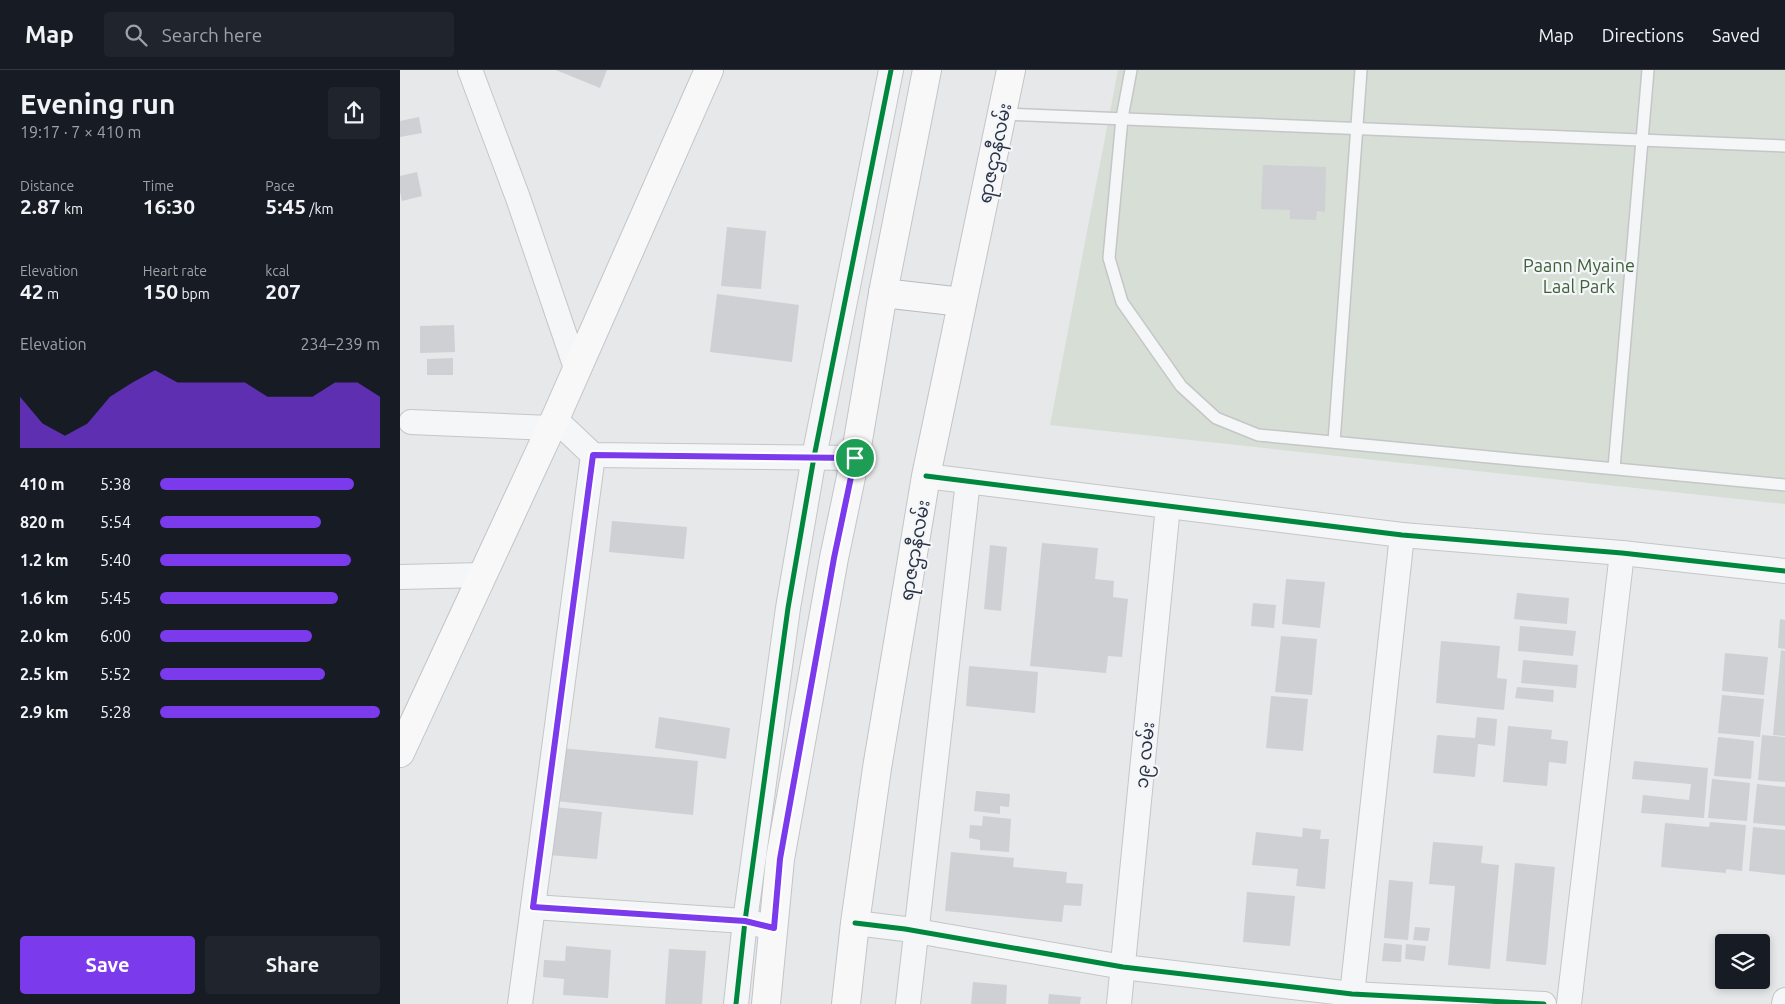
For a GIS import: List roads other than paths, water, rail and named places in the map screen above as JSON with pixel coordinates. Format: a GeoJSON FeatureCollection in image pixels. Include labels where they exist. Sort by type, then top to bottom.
{"type":"FeatureCollection","features":[{"type":"Feature","properties":{"kind":"main road"},"geometry":{"type":"LineString","coordinates":[[400,753],[577,371],[709,70]]}},
{"type":"Feature","properties":{"kind":"main road"},"geometry":{"type":"LineString","coordinates":[[766,1004],[780,859],[834,558],[855,458],[883,293],[927,70]]}},
{"type":"Feature","properties":{"kind":"main road","name":"ရာဇဌာနီလမ်း"},"geometry":{"type":"LineString","coordinates":[[846,1004],[855,923],[877,768],[926,476],[1011,70]]}},
{"type":"Feature","properties":{"kind":"main road"},"geometry":{"type":"LineString","coordinates":[[883,293],[962,302]]}},
{"type":"Feature","properties":{"kind":"street"},"geometry":{"type":"LineString","coordinates":[[470,70],[518,198],[577,371]]}},
{"type":"Feature","properties":{"kind":"street"},"geometry":{"type":"LineString","coordinates":[[736,1004],[745,921],[788,608],[814,457],[891,70]]}},
{"type":"Feature","properties":{"kind":"street"},"geometry":{"type":"LineString","coordinates":[[411,422],[553,424],[593,455],[855,458]]}},
{"type":"Feature","properties":{"kind":"street"},"geometry":{"type":"LineString","coordinates":[[520,1004],[593,455]]}},
{"type":"Feature","properties":{"kind":"street"},"geometry":{"type":"LineString","coordinates":[[926,476],[1402,535],[1622,553],[1785,571]]}},
{"type":"Feature","properties":{"kind":"street"},"geometry":{"type":"LineString","coordinates":[[908,1004],[968,481]]}},
{"type":"Feature","properties":{"kind":"street","name":"၁၉ လမ်း"},"geometry":{"type":"LineString","coordinates":[[1119,1004],[1168,506]]}},
{"type":"Feature","properties":{"kind":"street"},"geometry":{"type":"LineString","coordinates":[[1352,999],[1402,535]]}},
{"type":"Feature","properties":{"kind":"street"},"geometry":{"type":"LineString","coordinates":[[1569,1004],[1622,553]]}},
{"type":"Feature","properties":{"kind":"street"},"geometry":{"type":"LineString","coordinates":[[400,577],[483,575]]}},
{"type":"Feature","properties":{"kind":"street"},"geometry":{"type":"LineString","coordinates":[[533,907],[745,921],[774,928]]}},
{"type":"Feature","properties":{"kind":"street"},"geometry":{"type":"LineString","coordinates":[[855,923],[1123,966],[1352,999],[1544,1004]]}},
{"type":"Feature","properties":{"kind":"street"},"geometry":{"type":"LineString","coordinates":[[1784,1004],[1785,1000]]}},
{"type":"Feature","properties":{"kind":"lane"},"geometry":{"type":"LineString","coordinates":[[1131,70],[1122,118],[1109,258],[1122,302],[1181,386],[1216,418],[1258,435],[1785,485]]}},
{"type":"Feature","properties":{"kind":"lane"},"geometry":{"type":"LineString","coordinates":[[1334,442],[1361,70]]}},
{"type":"Feature","properties":{"kind":"lane"},"geometry":{"type":"LineString","coordinates":[[1614,468],[1648,70]]}},
{"type":"Feature","properties":{"kind":"lane"},"geometry":{"type":"LineString","coordinates":[[1002,114],[1785,146]]}},
{"type":"Feature","properties":{"kind":"park label","name":"Paann Myaine Laal Park"},"geometry":{"type":"Point","coordinates":[1579,275]}}]}
